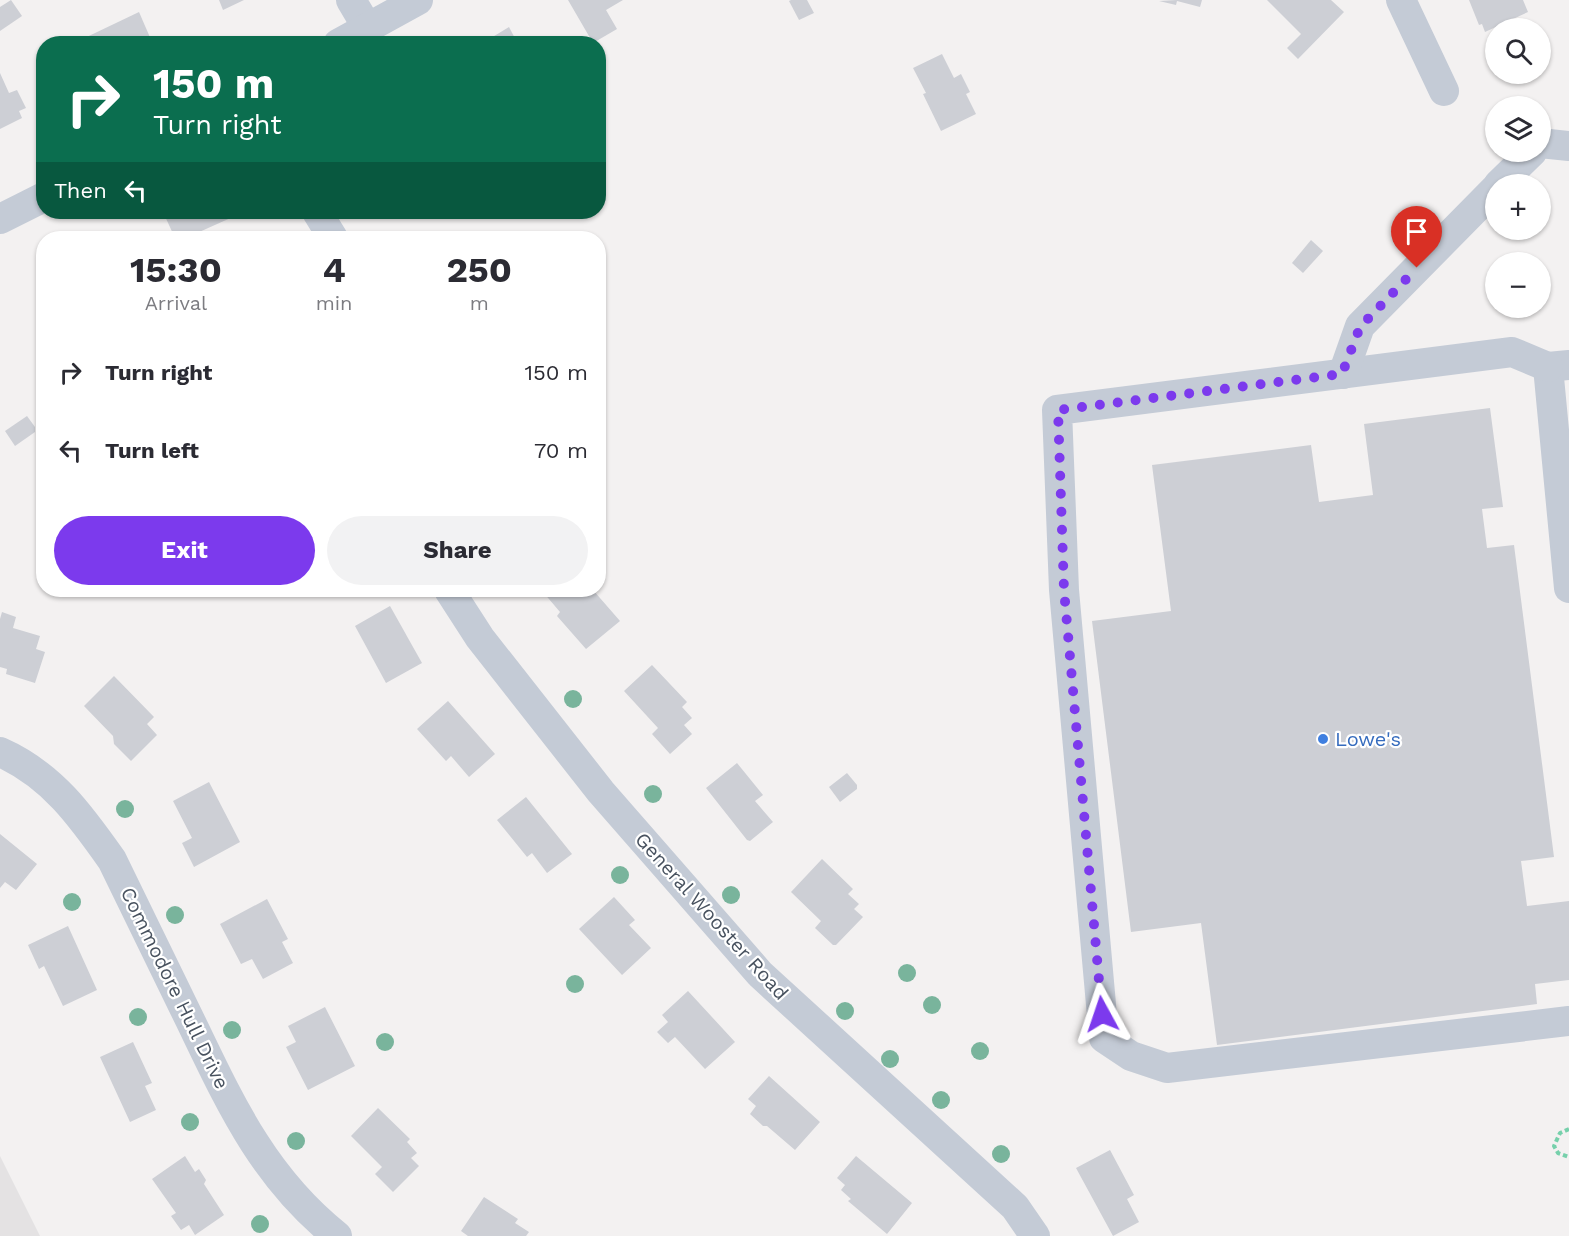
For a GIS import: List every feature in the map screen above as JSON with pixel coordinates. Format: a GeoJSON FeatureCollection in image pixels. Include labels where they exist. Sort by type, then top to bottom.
{"type":"FeatureCollection","features":[{"type":"Feature","properties":{"kind":"street"},"geometry":{"type":"LineString","coordinates":[[351,0],[367,27]]}},
{"type":"Feature","properties":{"kind":"street"},"geometry":{"type":"LineString","coordinates":[[352,36],[418,0]]}},
{"type":"Feature","properties":{"kind":"street"},"geometry":{"type":"LineString","coordinates":[[1401,0],[1444,91]]}},
{"type":"Feature","properties":{"kind":"street"},"geometry":{"type":"LineString","coordinates":[[1551,144],[1569,146]]}},
{"type":"Feature","properties":{"kind":"street"},"geometry":{"type":"LineString","coordinates":[[1509,174],[1522,162]]}},
{"type":"Feature","properties":{"kind":"street"},"geometry":{"type":"LineString","coordinates":[[1342,374],[1360,327],[1485,200]]}},
{"type":"Feature","properties":{"kind":"street"},"geometry":{"type":"LineString","coordinates":[[0,219],[36,201]]}},
{"type":"Feature","properties":{"kind":"street"},"geometry":{"type":"LineString","coordinates":[[1569,588],[1559,366],[1512,352],[1058,410],[1064,590],[1104,1038],[1131,1056],[1167,1068],[1569,1021]]}},
{"type":"Feature","properties":{"kind":"street","name":"General Wooster Road"},"geometry":{"type":"LineString","coordinates":[[454,597],[480,638],[601,792],[760,974],[1015,1207],[1035,1236]]}},
{"type":"Feature","properties":{"kind":"street","name":"Commodore Hull Drive"},"geometry":{"type":"LineString","coordinates":[[0,752],[31,769],[55,787],[84,821],[112,860],[243,1125],[277,1177],[298,1201],[337,1236]]}},
{"type":"Feature","properties":{"kind":"path"},"geometry":{"type":"LineString","coordinates":[[1569,1129],[1560,1133],[1554,1146],[1558,1153],[1569,1157]]}},
{"type":"Feature","properties":{"kind":"shaded area"},"geometry":{"type":"Polygon","coordinates":[[[0,1156],[40,1236],[0,1236],[0,1156]]]}},
{"type":"Feature","properties":{"kind":"building"},"geometry":{"type":"Polygon","coordinates":[[[11,0],[22,16],[0,31],[0,7],[11,0]]]}},
{"type":"Feature","properties":{"kind":"building"},"geometry":{"type":"Polygon","coordinates":[[[219,0],[244,0],[223,10],[219,0]]]}},
{"type":"Feature","properties":{"kind":"building"},"geometry":{"type":"Polygon","coordinates":[[[568,0],[623,0],[606,10],[617,29],[605,36],[589,36],[568,0]]]}},
{"type":"Feature","properties":{"kind":"building"},"geometry":{"type":"Polygon","coordinates":[[[807,0],[814,13],[799,20],[789,1],[807,0]]]}},
{"type":"Feature","properties":{"kind":"building"},"geometry":{"type":"Polygon","coordinates":[[[1202,0],[1200,7],[1177,1],[1176,5],[1159,1],[1202,0]]]}},
{"type":"Feature","properties":{"kind":"building"},"geometry":{"type":"Polygon","coordinates":[[[1267,0],[1331,0],[1344,12],[1298,59],[1287,48],[1301,34],[1267,0]]]}},
{"type":"Feature","properties":{"kind":"building"},"geometry":{"type":"Polygon","coordinates":[[[1469,0],[1523,0],[1528,12],[1515,18],[1485,18],[1485,32],[1482,24],[1479,25],[1469,0]]]}},
{"type":"Feature","properties":{"kind":"building"},"geometry":{"type":"Polygon","coordinates":[[[139,12],[149,36],[89,36],[139,12]]]}},
{"type":"Feature","properties":{"kind":"building"},"geometry":{"type":"Polygon","coordinates":[[[509,27],[514,36],[494,36],[509,27]]]}},
{"type":"Feature","properties":{"kind":"building"},"geometry":{"type":"Polygon","coordinates":[[[942,54],[954,78],[961,74],[970,92],[966,94],[976,114],[941,131],[913,68],[942,54]]]}},
{"type":"Feature","properties":{"kind":"building"},"geometry":{"type":"Polygon","coordinates":[[[0,73],[9,93],[17,90],[26,108],[19,111],[22,118],[0,129],[0,73]]]}},
{"type":"Feature","properties":{"kind":"building"},"geometry":{"type":"Polygon","coordinates":[[[166,219],[228,219],[201,231],[172,231],[166,219]]]}},
{"type":"Feature","properties":{"kind":"building"},"geometry":{"type":"Polygon","coordinates":[[[1311,240],[1323,251],[1303,273],[1292,263],[1311,240]]]}},
{"type":"Feature","properties":{"kind":"building","name":"Lowe's"},"geometry":{"type":"Polygon","coordinates":[[[1490,408],[1503,507],[1482,509],[1487,548],[1514,545],[1554,857],[1521,861],[1527,906],[1569,901],[1569,980],[1535,984],[1537,1004],[1217,1045],[1201,923],[1131,932],[1092,621],[1171,611],[1152,465],[1311,445],[1319,502],[1373,495],[1364,424],[1490,408]]]}},
{"type":"Feature","properties":{"kind":"building"},"geometry":{"type":"Polygon","coordinates":[[[27,416],[35,427],[35,432],[15,446],[5,431],[27,416]]]}},
{"type":"Feature","properties":{"kind":"building"},"geometry":{"type":"Polygon","coordinates":[[[547,597],[599,597],[620,621],[586,649],[557,616],[560,612],[547,597]]]}},
{"type":"Feature","properties":{"kind":"building"},"geometry":{"type":"Polygon","coordinates":[[[390,606],[422,663],[386,683],[355,626],[390,606]]]}},
{"type":"Feature","properties":{"kind":"building"},"geometry":{"type":"Polygon","coordinates":[[[2,612],[16,617],[13,628],[40,636],[36,649],[45,652],[35,683],[6,674],[7,669],[0,667],[2,612]]]}},
{"type":"Feature","properties":{"kind":"building"},"geometry":{"type":"Polygon","coordinates":[[[652,665],[687,702],[682,707],[692,718],[684,725],[692,734],[670,754],[652,734],[658,728],[624,691],[652,665]]]}},
{"type":"Feature","properties":{"kind":"building"},"geometry":{"type":"Polygon","coordinates":[[[114,676],[154,717],[147,724],[157,735],[131,761],[114,744],[113,736],[84,706],[114,676]]]}},
{"type":"Feature","properties":{"kind":"building"},"geometry":{"type":"Polygon","coordinates":[[[448,701],[495,754],[469,777],[451,756],[446,761],[417,729],[448,701]]]}},
{"type":"Feature","properties":{"kind":"building"},"geometry":{"type":"Polygon","coordinates":[[[737,763],[763,795],[755,801],[773,822],[750,841],[706,788],[737,763]]]}},
{"type":"Feature","properties":{"kind":"building"},"geometry":{"type":"Polygon","coordinates":[[[847,773],[857,785],[857,789],[840,802],[829,787],[847,773]]]}},
{"type":"Feature","properties":{"kind":"building"},"geometry":{"type":"Polygon","coordinates":[[[209,782],[240,842],[194,867],[182,843],[192,838],[173,801],[209,782]]]}},
{"type":"Feature","properties":{"kind":"building"},"geometry":{"type":"Polygon","coordinates":[[[526,797],[572,854],[547,873],[532,853],[527,857],[497,820],[526,797]]]}},
{"type":"Feature","properties":{"kind":"building"},"geometry":{"type":"Polygon","coordinates":[[[0,834],[37,864],[16,890],[5,882],[0,888],[0,834]]]}},
{"type":"Feature","properties":{"kind":"building"},"geometry":{"type":"Polygon","coordinates":[[[822,859],[853,889],[848,894],[859,904],[854,909],[863,917],[836,945],[833,945],[815,928],[821,921],[791,892],[822,859]]]}},
{"type":"Feature","properties":{"kind":"building"},"geometry":{"type":"Polygon","coordinates":[[[614,897],[635,920],[629,925],[651,948],[622,975],[579,929],[614,897]]]}},
{"type":"Feature","properties":{"kind":"building"},"geometry":{"type":"Polygon","coordinates":[[[267,899],[288,939],[282,942],[293,963],[263,979],[252,959],[241,964],[220,924],[267,899]]]}},
{"type":"Feature","properties":{"kind":"building"},"geometry":{"type":"Polygon","coordinates":[[[68,926],[97,990],[63,1006],[44,966],[39,969],[28,945],[68,926]]]}},
{"type":"Feature","properties":{"kind":"building"},"geometry":{"type":"Polygon","coordinates":[[[688,991],[735,1042],[705,1069],[675,1037],[668,1043],[657,1032],[668,1022],[662,1015],[688,991]]]}},
{"type":"Feature","properties":{"kind":"building"},"geometry":{"type":"Polygon","coordinates":[[[325,1007],[355,1066],[308,1090],[286,1047],[296,1042],[288,1026],[325,1007]]]}},
{"type":"Feature","properties":{"kind":"building"},"geometry":{"type":"Polygon","coordinates":[[[133,1042],[152,1083],[145,1086],[156,1110],[130,1122],[100,1057],[133,1042]]]}},
{"type":"Feature","properties":{"kind":"building"},"geometry":{"type":"Polygon","coordinates":[[[769,1076],[820,1122],[795,1150],[750,1114],[756,1106],[748,1099],[769,1076]]]}},
{"type":"Feature","properties":{"kind":"building"},"geometry":{"type":"Polygon","coordinates":[[[378,1108],[410,1139],[407,1142],[417,1153],[411,1158],[419,1166],[393,1192],[375,1174],[382,1167],[351,1136],[378,1108]]]}},
{"type":"Feature","properties":{"kind":"building"},"geometry":{"type":"Polygon","coordinates":[[[1110,1150],[1134,1195],[1127,1199],[1139,1222],[1113,1236],[1076,1168],[1110,1150]]]}},
{"type":"Feature","properties":{"kind":"building"},"geometry":{"type":"Polygon","coordinates":[[[185,1156],[195,1172],[199,1169],[206,1180],[204,1184],[224,1215],[195,1235],[189,1225],[181,1230],[171,1216],[176,1213],[152,1179],[185,1156]]]}},
{"type":"Feature","properties":{"kind":"building"},"geometry":{"type":"Polygon","coordinates":[[[856,1156],[912,1203],[887,1234],[848,1201],[851,1199],[841,1190],[845,1185],[837,1178],[856,1156]]]}},
{"type":"Feature","properties":{"kind":"building"},"geometry":{"type":"Polygon","coordinates":[[[484,1197],[518,1219],[515,1223],[529,1232],[526,1236],[468,1236],[461,1231],[484,1197]]]}},
{"type":"Feature","properties":{"kind":"place","name":"Lowe's"},"geometry":{"type":"Point","coordinates":[1323,739]}},
{"type":"Feature","properties":{"kind":"route"},"geometry":{"type":"LineString","coordinates":[[1102,1014],[1064,590],[1058,410],[1342,374],[1360,327],[1417,268]]}}]}
